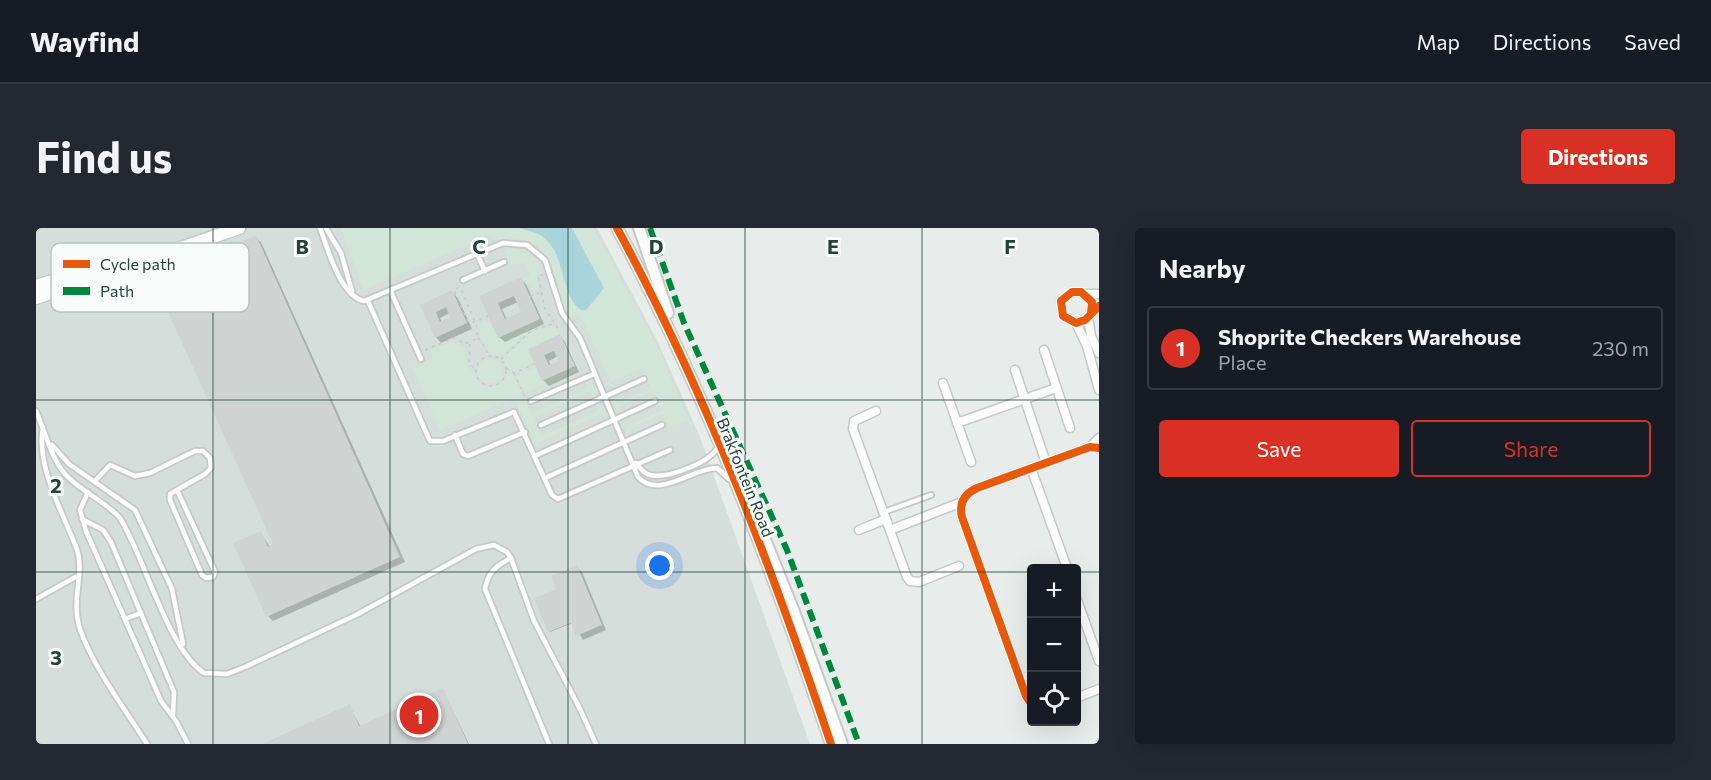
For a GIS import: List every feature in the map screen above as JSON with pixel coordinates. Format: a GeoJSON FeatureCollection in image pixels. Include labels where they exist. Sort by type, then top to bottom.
{"type":"FeatureCollection","features":[{"type":"Feature","properties":{"kind":"main road"},"geometry":{"type":"LineString","coordinates":[[172,243],[220,228]]}},
{"type":"Feature","properties":{"kind":"main road"},"geometry":{"type":"LineString","coordinates":[[196,243],[239,228]]}},
{"type":"Feature","properties":{"kind":"main road"},"geometry":{"type":"LineString","coordinates":[[36,286],[51,281]]}},
{"type":"Feature","properties":{"kind":"main road"},"geometry":{"type":"LineString","coordinates":[[36,298],[51,293]]}},
{"type":"Feature","properties":{"kind":"street","name":"Brakfontein Road"},"geometry":{"type":"LineString","coordinates":[[618,228],[655,300],[742,500],[831,744]]}},
{"type":"Feature","properties":{"kind":"street","name":"Brakfontein Road"},"geometry":{"type":"LineString","coordinates":[[639,228],[672,325],[741,478],[842,744]]}},
{"type":"Feature","properties":{"kind":"street"},"geometry":{"type":"LineString","coordinates":[[1099,294],[1072,292],[1061,301],[1063,316],[1076,323],[1087,346],[1095,367],[1099,390]]}},
{"type":"Feature","properties":{"kind":"street"},"geometry":{"type":"LineString","coordinates":[[1086,294],[1092,302],[1091,336],[1099,353]]}},
{"type":"Feature","properties":{"kind":"street"},"geometry":{"type":"LineString","coordinates":[[1076,323],[1090,315],[1099,306]]}},
{"type":"Feature","properties":{"kind":"street"},"geometry":{"type":"LineString","coordinates":[[1044,350],[1070,428]]}},
{"type":"Feature","properties":{"kind":"street"},"geometry":{"type":"LineString","coordinates":[[1015,370],[1046,463]]}},
{"type":"Feature","properties":{"kind":"street"},"geometry":{"type":"LineString","coordinates":[[943,383],[971,462]]}},
{"type":"Feature","properties":{"kind":"street"},"geometry":{"type":"LineString","coordinates":[[957,423],[1056,388]]}},
{"type":"Feature","properties":{"kind":"street"},"geometry":{"type":"LineString","coordinates":[[876,411],[858,418],[852,425],[910,581],[919,582],[959,566]]}},
{"type":"Feature","properties":{"kind":"street"},"geometry":{"type":"LineString","coordinates":[[890,530],[962,502],[977,488],[1095,447],[1099,438]]}},
{"type":"Feature","properties":{"kind":"street"},"geometry":{"type":"LineString","coordinates":[[1031,468],[1066,564]]}},
{"type":"Feature","properties":{"kind":"street"},"geometry":{"type":"LineString","coordinates":[[962,502],[962,518],[1027,698]]}},
{"type":"Feature","properties":{"kind":"street"},"geometry":{"type":"LineString","coordinates":[[859,530],[885,516]]}},
{"type":"Feature","properties":{"kind":"street"},"geometry":{"type":"LineString","coordinates":[[1081,609],[1099,661]]}},
{"type":"Feature","properties":{"kind":"street"},"geometry":{"type":"LineString","coordinates":[[820,685],[818,693],[836,744]]}},
{"type":"Feature","properties":{"kind":"street"},"geometry":{"type":"LineString","coordinates":[[1081,696],[1099,689]]}},
{"type":"Feature","properties":{"kind":"lane"},"geometry":{"type":"LineString","coordinates":[[320,228],[332,263],[352,295],[359,300],[368,301],[477,254],[511,243],[527,245],[540,254],[549,269],[562,313],[580,338],[643,482],[655,486],[717,468],[724,472],[742,500]]}},
{"type":"Feature","properties":{"kind":"lane"},"geometry":{"type":"LineString","coordinates":[[326,228],[341,253],[348,282],[359,300]]}},
{"type":"Feature","properties":{"kind":"lane"},"geometry":{"type":"LineString","coordinates":[[477,254],[484,271]]}},
{"type":"Feature","properties":{"kind":"lane"},"geometry":{"type":"LineString","coordinates":[[463,280],[504,262]]}},
{"type":"Feature","properties":{"kind":"lane"},"geometry":{"type":"LineString","coordinates":[[391,292],[421,359]]}},
{"type":"Feature","properties":{"kind":"lane"},"geometry":{"type":"LineString","coordinates":[[368,301],[429,439],[435,442],[512,412],[517,415],[552,495],[558,499],[670,450]]}},
{"type":"Feature","properties":{"kind":"lane"},"geometry":{"type":"LineString","coordinates":[[531,401],[594,374]]}},
{"type":"Feature","properties":{"kind":"lane"},"geometry":{"type":"LineString","coordinates":[[541,425],[644,379]]}},
{"type":"Feature","properties":{"kind":"lane"},"geometry":{"type":"LineString","coordinates":[[535,456],[655,401]]}},
{"type":"Feature","properties":{"kind":"lane"},"geometry":{"type":"LineString","coordinates":[[36,411],[61,469],[72,481],[108,505],[127,529],[163,612],[184,650],[194,665],[209,675],[227,674],[245,667],[356,615],[476,549],[494,545],[511,558],[534,621],[596,744]]}},
{"type":"Feature","properties":{"kind":"lane"},"geometry":{"type":"LineString","coordinates":[[545,478],[662,425]]}},
{"type":"Feature","properties":{"kind":"lane"},"geometry":{"type":"LineString","coordinates":[[43,427],[38,441],[38,460],[77,548],[79,575],[75,598],[80,628],[88,647],[147,744]]}},
{"type":"Feature","properties":{"kind":"lane"},"geometry":{"type":"LineString","coordinates":[[455,435],[463,454],[468,456],[525,432]]}},
{"type":"Feature","properties":{"kind":"lane"},"geometry":{"type":"LineString","coordinates":[[48,439],[69,464],[126,502],[138,517],[172,589],[184,650]]}},
{"type":"Feature","properties":{"kind":"lane"},"geometry":{"type":"LineString","coordinates":[[635,466],[646,474],[659,475],[705,462],[712,457],[719,445]]}},
{"type":"Feature","properties":{"kind":"lane"},"geometry":{"type":"LineString","coordinates":[[95,482],[110,465],[135,476],[150,472],[195,450],[203,451],[210,458],[211,468],[205,474],[177,490],[170,494],[170,500],[202,575],[206,578],[213,577],[215,572],[177,490]]}},
{"type":"Feature","properties":{"kind":"lane"},"geometry":{"type":"LineString","coordinates":[[88,492],[80,510],[82,519],[161,701],[173,716],[188,744]]}},
{"type":"Feature","properties":{"kind":"lane"},"geometry":{"type":"LineString","coordinates":[[885,516],[931,495]]}},
{"type":"Feature","properties":{"kind":"lane"},"geometry":{"type":"LineString","coordinates":[[82,519],[99,528],[109,537],[174,692],[173,716]]}},
{"type":"Feature","properties":{"kind":"lane"},"geometry":{"type":"LineString","coordinates":[[511,558],[496,566],[487,576],[485,589],[549,744]]}},
{"type":"Feature","properties":{"kind":"lane"},"geometry":{"type":"LineString","coordinates":[[36,599],[79,575]]}},
{"type":"Feature","properties":{"kind":"lane"},"geometry":{"type":"LineString","coordinates":[[126,619],[141,613]]}},
{"type":"Feature","properties":{"kind":"path"},"geometry":{"type":"LineString","coordinates":[[543,269],[544,275],[538,275],[545,309],[560,331]]}},
{"type":"Feature","properties":{"kind":"path"},"geometry":{"type":"LineString","coordinates":[[463,280],[458,283],[475,322],[477,338],[486,348],[488,356]]}},
{"type":"Feature","properties":{"kind":"path"},"geometry":{"type":"LineString","coordinates":[[460,287],[454,290],[468,322],[475,322],[488,316]]}},
{"type":"Feature","properties":{"kind":"path"},"geometry":{"type":"LineString","coordinates":[[530,297],[542,292]]}},
{"type":"Feature","properties":{"kind":"path"},"geometry":{"type":"LineString","coordinates":[[500,359],[531,331],[554,323]]}},
{"type":"Feature","properties":{"kind":"path"},"geometry":{"type":"LineString","coordinates":[[419,353],[454,338],[460,343],[470,343],[477,338]]}},
{"type":"Feature","properties":{"kind":"path"},"geometry":{"type":"LineString","coordinates":[[470,343],[469,364],[477,368]]}},
{"type":"Feature","properties":{"kind":"path"},"geometry":{"type":"LineString","coordinates":[[505,368],[504,377],[492,385],[479,379],[477,368],[479,362],[488,356],[500,359],[505,368],[514,373],[528,403],[531,401]]}},
{"type":"Feature","properties":{"kind":"path"},"geometry":{"type":"LineString","coordinates":[[514,373],[534,364]]}},
{"type":"Feature","properties":{"kind":"shaded area"},"geometry":{"type":"Polygon","coordinates":[[[36,228],[597,228],[658,342],[700,437],[810,744],[36,744],[36,228]]]}},
{"type":"Feature","properties":{"kind":"green space"},"geometry":{"type":"Polygon","coordinates":[[[341,228],[520,228],[542,236],[556,252],[572,299],[586,309],[602,293],[581,242],[572,228],[593,228],[656,344],[689,421],[685,420],[669,427],[663,414],[630,428],[632,434],[627,433],[624,421],[628,426],[662,410],[653,391],[619,406],[621,411],[616,410],[612,403],[614,398],[617,403],[651,388],[643,368],[609,382],[611,388],[605,386],[604,384],[610,380],[585,324],[576,314],[572,318],[563,304],[548,261],[541,250],[531,242],[516,238],[494,240],[491,234],[364,290],[341,228]]]}},
{"type":"Feature","properties":{"kind":"green space"},"geometry":{"type":"Polygon","coordinates":[[[504,249],[523,251],[537,262],[543,273],[536,275],[539,287],[534,290],[530,283],[527,286],[524,278],[530,275],[525,262],[510,265],[504,249]]]}},
{"type":"Feature","properties":{"kind":"green space"},"geometry":{"type":"Polygon","coordinates":[[[540,319],[541,325],[529,330],[500,358],[485,345],[478,326],[484,320],[492,325],[498,338],[540,319]]]}},
{"type":"Feature","properties":{"kind":"green space"},"geometry":{"type":"Polygon","coordinates":[[[553,326],[560,334],[528,349],[533,362],[514,371],[507,367],[503,359],[532,332],[553,326]]]}},
{"type":"Feature","properties":{"kind":"green space"},"geometry":{"type":"Polygon","coordinates":[[[450,342],[465,348],[468,368],[484,385],[490,387],[500,384],[508,373],[513,376],[531,414],[588,388],[586,383],[592,383],[597,393],[593,397],[590,392],[533,418],[542,436],[599,411],[597,405],[600,404],[607,412],[606,418],[601,414],[538,442],[538,449],[514,398],[440,430],[413,368],[432,359],[431,350],[450,342]]]}},
{"type":"Feature","properties":{"kind":"green space"},"geometry":{"type":"Polygon","coordinates":[[[571,350],[579,369],[525,393],[517,376],[535,367],[542,381],[575,367],[568,352],[571,350]]]}},
{"type":"Feature","properties":{"kind":"green space"},"geometry":{"type":"Polygon","coordinates":[[[490,359],[499,362],[502,371],[499,380],[490,383],[481,380],[478,371],[481,362],[490,359]]]}},
{"type":"Feature","properties":{"kind":"water"},"geometry":{"type":"Polygon","coordinates":[[[520,228],[572,228],[604,288],[586,310],[581,310],[569,294],[560,263],[550,244],[540,235],[520,228]]]}},
{"type":"Feature","properties":{"kind":"building"},"geometry":{"type":"Polygon","coordinates":[[[256,235],[400,557],[266,617],[233,543],[261,531],[268,547],[273,544],[168,312],[249,312],[249,243],[238,243],[256,235]]]}},
{"type":"Feature","properties":{"kind":"building"},"geometry":{"type":"Polygon","coordinates":[[[521,277],[540,319],[498,338],[479,296],[521,277]],[[514,296],[498,303],[505,319],[521,312],[514,296]]]}},
{"type":"Feature","properties":{"kind":"building"},"geometry":{"type":"Polygon","coordinates":[[[452,290],[467,323],[435,338],[420,305],[452,290]],[[446,307],[436,312],[440,322],[450,317],[446,307]]]}},
{"type":"Feature","properties":{"kind":"building"},"geometry":{"type":"Polygon","coordinates":[[[560,334],[575,366],[542,381],[528,349],[560,334]],[[554,351],[544,355],[549,365],[559,361],[554,351]]]}},
{"type":"Feature","properties":{"kind":"building"},"geometry":{"type":"Polygon","coordinates":[[[577,565],[602,625],[576,636],[571,623],[548,632],[534,598],[557,589],[551,576],[577,565]]]}},
{"type":"Feature","properties":{"kind":"building"},"geometry":{"type":"Polygon","coordinates":[[[443,688],[468,744],[262,744],[350,704],[359,726],[443,688]]]}},
{"type":"Feature","properties":{"kind":"marked path"},"geometry":{"type":"LineString","coordinates":[[650,228],[684,323],[787,550],[859,744]]}},
{"type":"Feature","properties":{"kind":"cycle path"},"geometry":{"type":"LineString","coordinates":[[617,228],[680,353],[735,482],[785,612],[831,744]]}},
{"type":"Feature","properties":{"kind":"cycle path"},"geometry":{"type":"LineString","coordinates":[[1091,313],[1092,302],[1081,292],[1072,292],[1061,301],[1063,316],[1076,323],[1085,320],[1099,306]]}},
{"type":"Feature","properties":{"kind":"cycle path"},"geometry":{"type":"LineString","coordinates":[[1027,698],[962,517],[962,504],[966,496],[977,488],[1090,447],[1099,448]]}},
{"type":"Feature","properties":{"kind":"place","name":"Shoprite Checkers Warehouse"},"geometry":{"type":"Point","coordinates":[419,715]}}]}
